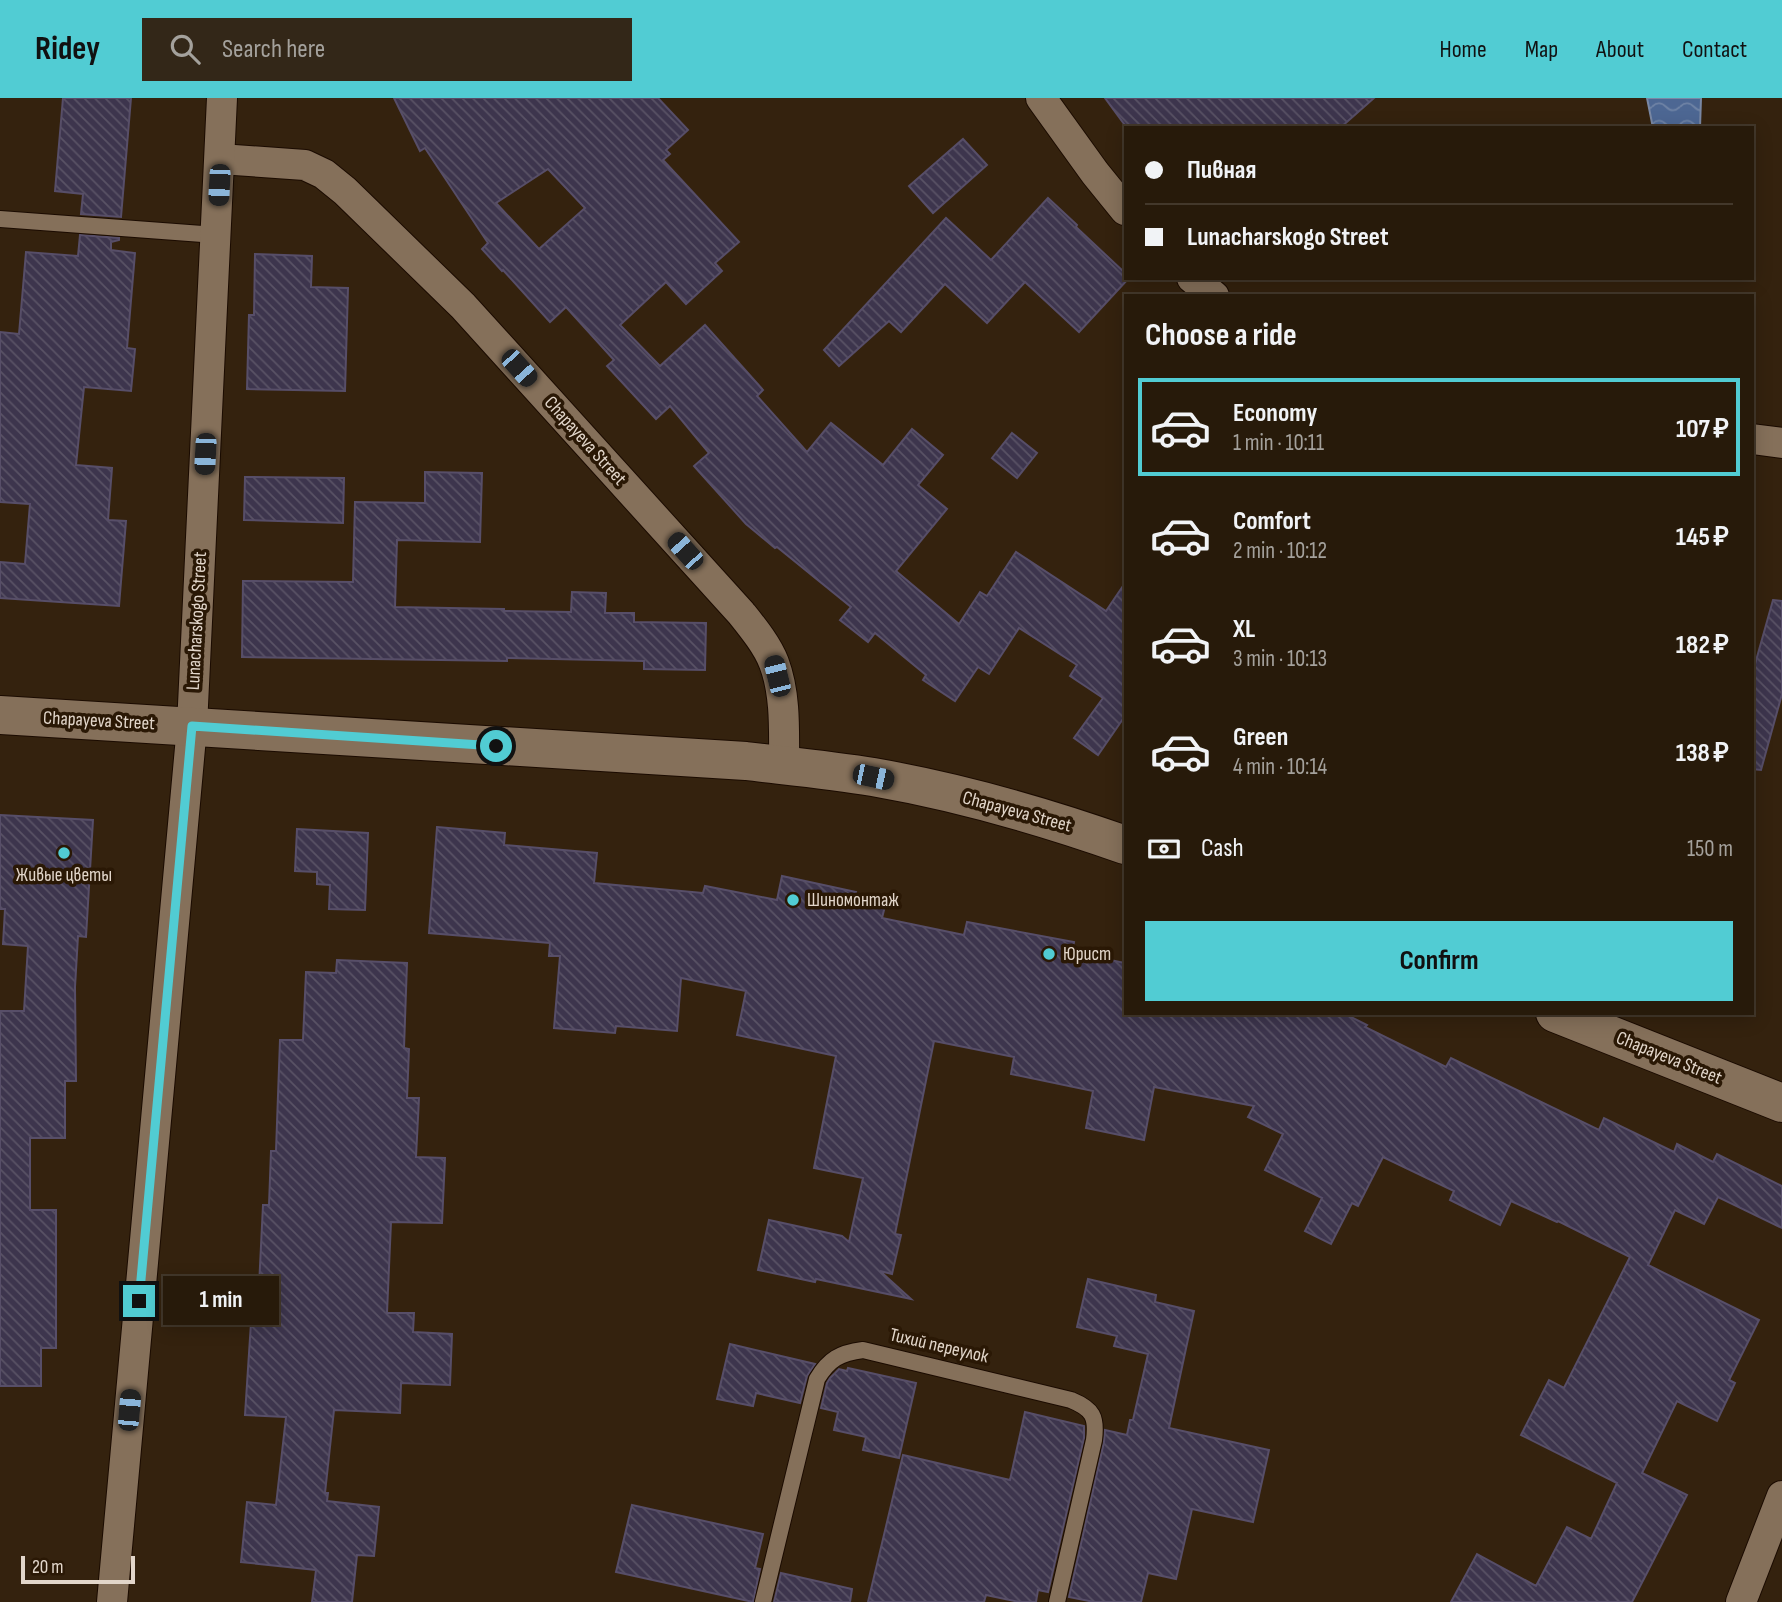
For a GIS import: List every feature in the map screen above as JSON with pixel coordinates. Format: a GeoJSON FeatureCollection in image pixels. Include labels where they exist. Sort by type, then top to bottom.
{"type":"FeatureCollection","features":[{"type":"Feature","properties":{"kind":"street","name":"Lunacharskogo Street"},"geometry":{"type":"LineString","coordinates":[[111,1602],[192,726],[222,98]]}},
{"type":"Feature","properties":{"kind":"street"},"geometry":{"type":"LineString","coordinates":[[1041,98],[1124,209]]}},
{"type":"Feature","properties":{"kind":"street","name":"Chapayeva Street"},"geometry":{"type":"LineString","coordinates":[[220,159],[305,165],[324,174],[345,191],[463,306],[760,637],[774,662],[781,690],[784,765]]}},
{"type":"Feature","properties":{"kind":"street"},"geometry":{"type":"LineString","coordinates":[[1194,280],[1212,294]]}},
{"type":"Feature","properties":{"kind":"street"},"geometry":{"type":"LineString","coordinates":[[1754,439],[1782,443]]}},
{"type":"Feature","properties":{"kind":"street","name":"Chapayeva Street"},"geometry":{"type":"LineString","coordinates":[[0,715],[784,765],[873,777],[996,804],[1124,845]]}},
{"type":"Feature","properties":{"kind":"street","name":"Chapayeva Street"},"geometry":{"type":"LineString","coordinates":[[1560,1015],[1782,1104]]}},
{"type":"Feature","properties":{"kind":"street"},"geometry":{"type":"LineString","coordinates":[[1741,1602],[1782,1496]]}},
{"type":"Feature","properties":{"kind":"lane"},"geometry":{"type":"LineString","coordinates":[[0,219],[216,235]]}},
{"type":"Feature","properties":{"kind":"lane","name":"Тихий переулок"},"geometry":{"type":"LineString","coordinates":[[763,1602],[817,1379],[824,1367],[835,1358],[848,1352],[863,1350],[1071,1399],[1088,1410],[1094,1418],[1096,1428],[1057,1602]]}},
{"type":"Feature","properties":{"kind":"water"},"geometry":{"type":"Polygon","coordinates":[[[1647,98],[1701,98],[1700,126],[1653,126],[1647,98]]]}},
{"type":"Feature","properties":{"kind":"building"},"geometry":{"type":"Polygon","coordinates":[[[63,98],[131,98],[121,217],[81,214],[83,194],[55,191],[63,98]]]}},
{"type":"Feature","properties":{"kind":"building"},"geometry":{"type":"Polygon","coordinates":[[[394,98],[658,98],[688,130],[666,150],[670,154],[663,160],[739,242],[715,263],[722,271],[686,304],[666,282],[620,325],[660,366],[705,325],[763,390],[757,396],[807,452],[831,423],[883,465],[912,429],[943,455],[918,485],[947,509],[896,571],[959,624],[980,592],[987,596],[1016,552],[1106,611],[1124,584],[1124,717],[1098,755],[1074,738],[1103,698],[1070,676],[1077,665],[1019,628],[989,674],[978,667],[955,701],[923,680],[926,675],[875,633],[868,642],[840,620],[851,607],[746,524],[694,466],[709,453],[670,406],[656,419],[607,366],[614,360],[566,307],[550,322],[482,249],[488,243],[425,148],[420,151],[394,98]],[[548,169],[496,203],[539,249],[585,208],[548,169]]]}},
{"type":"Feature","properties":{"kind":"building"},"geometry":{"type":"Polygon","coordinates":[[[1105,98],[1374,98],[1342,126],[1126,126],[1105,98]]]}},
{"type":"Feature","properties":{"kind":"building"},"geometry":{"type":"Polygon","coordinates":[[[963,139],[987,165],[933,213],[909,186],[963,139]]]}},
{"type":"Feature","properties":{"kind":"building"},"geometry":{"type":"Polygon","coordinates":[[[1048,198],[1124,272],[1124,280],[1127,280],[1079,332],[1025,282],[987,323],[945,284],[901,332],[889,321],[839,366],[824,350],[946,218],[991,260],[1048,198]]]}},
{"type":"Feature","properties":{"kind":"building"},"geometry":{"type":"Polygon","coordinates":[[[80,235],[119,238],[111,242],[111,250],[135,253],[127,348],[135,349],[131,391],[84,387],[76,465],[112,468],[108,520],[126,521],[119,606],[0,598],[0,562],[25,564],[30,504],[0,502],[0,332],[19,334],[26,252],[78,256],[80,235]]]}},
{"type":"Feature","properties":{"kind":"building"},"geometry":{"type":"Polygon","coordinates":[[[255,254],[312,256],[311,287],[348,288],[345,391],[247,389],[249,315],[254,315],[255,254]]]}},
{"type":"Feature","properties":{"kind":"building"},"geometry":{"type":"Polygon","coordinates":[[[1012,433],[1037,453],[1017,478],[992,458],[1012,433]]]}},
{"type":"Feature","properties":{"kind":"building"},"geometry":{"type":"Polygon","coordinates":[[[425,472],[482,473],[480,542],[397,540],[395,607],[571,612],[572,592],[606,593],[605,613],[634,613],[634,622],[706,623],[705,670],[644,669],[644,661],[242,657],[243,581],[353,582],[355,502],[425,503],[425,472]]]}},
{"type":"Feature","properties":{"kind":"building"},"geometry":{"type":"Polygon","coordinates":[[[245,477],[344,478],[343,523],[244,520],[245,477]]]}},
{"type":"Feature","properties":{"kind":"building"},"geometry":{"type":"Polygon","coordinates":[[[1773,600],[1782,601],[1782,694],[1761,770],[1754,769],[1754,668],[1773,600]]]}},
{"type":"Feature","properties":{"kind":"building"},"geometry":{"type":"Polygon","coordinates":[[[0,815],[93,820],[86,937],[78,936],[75,987],[76,1081],[65,1081],[65,1138],[30,1138],[30,1210],[56,1210],[56,1348],[41,1348],[41,1386],[0,1386],[0,1011],[24,1011],[28,946],[3,944],[5,909],[0,909],[0,815]]]}},
{"type":"Feature","properties":{"kind":"building"},"geometry":{"type":"Polygon","coordinates":[[[437,827],[505,833],[504,845],[597,853],[594,883],[703,893],[705,886],[777,900],[782,876],[856,892],[855,897],[886,902],[882,918],[964,935],[967,922],[1074,942],[1072,952],[1124,963],[1124,1015],[1347,1015],[1367,1025],[1365,1027],[1446,1067],[1451,1058],[1599,1130],[1604,1118],[1674,1152],[1677,1144],[1713,1162],[1717,1154],[1782,1186],[1782,1228],[1718,1197],[1704,1224],[1675,1210],[1648,1265],[1759,1320],[1729,1380],[1735,1383],[1717,1421],[1677,1401],[1642,1473],[1687,1495],[1632,1602],[1451,1602],[1477,1554],[1536,1586],[1567,1527],[1591,1539],[1617,1483],[1521,1435],[1549,1380],[1564,1388],[1630,1257],[1511,1201],[1500,1225],[1450,1200],[1454,1191],[1383,1157],[1358,1206],[1352,1203],[1331,1244],[1305,1231],[1322,1198],[1265,1170],[1283,1134],[1248,1117],[1254,1106],[1154,1087],[1144,1140],[1086,1128],[1093,1091],[1011,1074],[1014,1057],[934,1041],[895,1234],[901,1235],[892,1274],[880,1271],[911,1299],[758,1270],[769,1220],[842,1236],[849,1242],[863,1178],[814,1168],[836,1056],[737,1035],[746,991],[681,978],[677,1031],[616,1026],[615,1033],[554,1028],[560,956],[549,956],[550,943],[429,933],[437,827]]]}},
{"type":"Feature","properties":{"kind":"building"},"geometry":{"type":"Polygon","coordinates":[[[297,829],[368,833],[365,910],[329,909],[330,885],[317,884],[317,872],[295,871],[297,829]]]}},
{"type":"Feature","properties":{"kind":"building"},"geometry":{"type":"Polygon","coordinates":[[[337,960],[407,963],[404,1048],[409,1049],[407,1098],[419,1098],[416,1157],[445,1158],[442,1223],[391,1222],[387,1313],[414,1313],[413,1332],[452,1334],[450,1385],[401,1383],[400,1413],[334,1410],[325,1493],[328,1493],[327,1501],[379,1507],[374,1556],[357,1555],[352,1602],[312,1602],[316,1570],[241,1562],[247,1502],[276,1505],[286,1417],[245,1415],[252,1307],[258,1307],[263,1205],[269,1205],[271,1151],[276,1151],[280,1040],[303,1040],[306,972],[336,973],[337,960]]]}},
{"type":"Feature","properties":{"kind":"building"},"geometry":{"type":"Polygon","coordinates":[[[1088,1279],[1156,1295],[1155,1302],[1194,1311],[1169,1428],[1269,1450],[1253,1522],[1192,1509],[1176,1579],[1148,1573],[1141,1602],[1094,1602],[1069,1597],[1105,1430],[1127,1435],[1148,1354],[1114,1346],[1117,1336],[1077,1327],[1088,1279]]]}},
{"type":"Feature","properties":{"kind":"building"},"geometry":{"type":"Polygon","coordinates":[[[730,1344],[815,1364],[807,1376],[800,1403],[756,1393],[753,1406],[717,1399],[730,1344]]]}},
{"type":"Feature","properties":{"kind":"building"},"geometry":{"type":"Polygon","coordinates":[[[848,1368],[916,1383],[899,1458],[863,1450],[866,1437],[834,1430],[838,1412],[821,1408],[830,1378],[839,1369],[847,1371],[848,1368]]]}},
{"type":"Feature","properties":{"kind":"building"},"geometry":{"type":"Polygon","coordinates":[[[1025,1412],[1084,1426],[1084,1438],[1048,1592],[1038,1590],[1036,1602],[1019,1602],[986,1595],[984,1602],[868,1602],[903,1455],[1010,1480],[1025,1412]]]}},
{"type":"Feature","properties":{"kind":"building"},"geometry":{"type":"Polygon","coordinates":[[[632,1505],[763,1534],[755,1568],[760,1569],[753,1602],[616,1572],[632,1505]]]}},
{"type":"Feature","properties":{"kind":"building"},"geometry":{"type":"Polygon","coordinates":[[[781,1573],[852,1589],[850,1602],[774,1602],[781,1573]]]}},
{"type":"Feature","properties":{"kind":"place","name":"Живые цветы"},"geometry":{"type":"Point","coordinates":[64,853]}},
{"type":"Feature","properties":{"kind":"place","name":"Шиномонтаж"},"geometry":{"type":"Point","coordinates":[793,900]}},
{"type":"Feature","properties":{"kind":"place","name":"Юрист"},"geometry":{"type":"Point","coordinates":[1049,954]}},
{"type":"Feature","properties":{"kind":"route"},"geometry":{"type":"LineString","coordinates":[[139,1301],[192,726],[496,746]]}}]}
